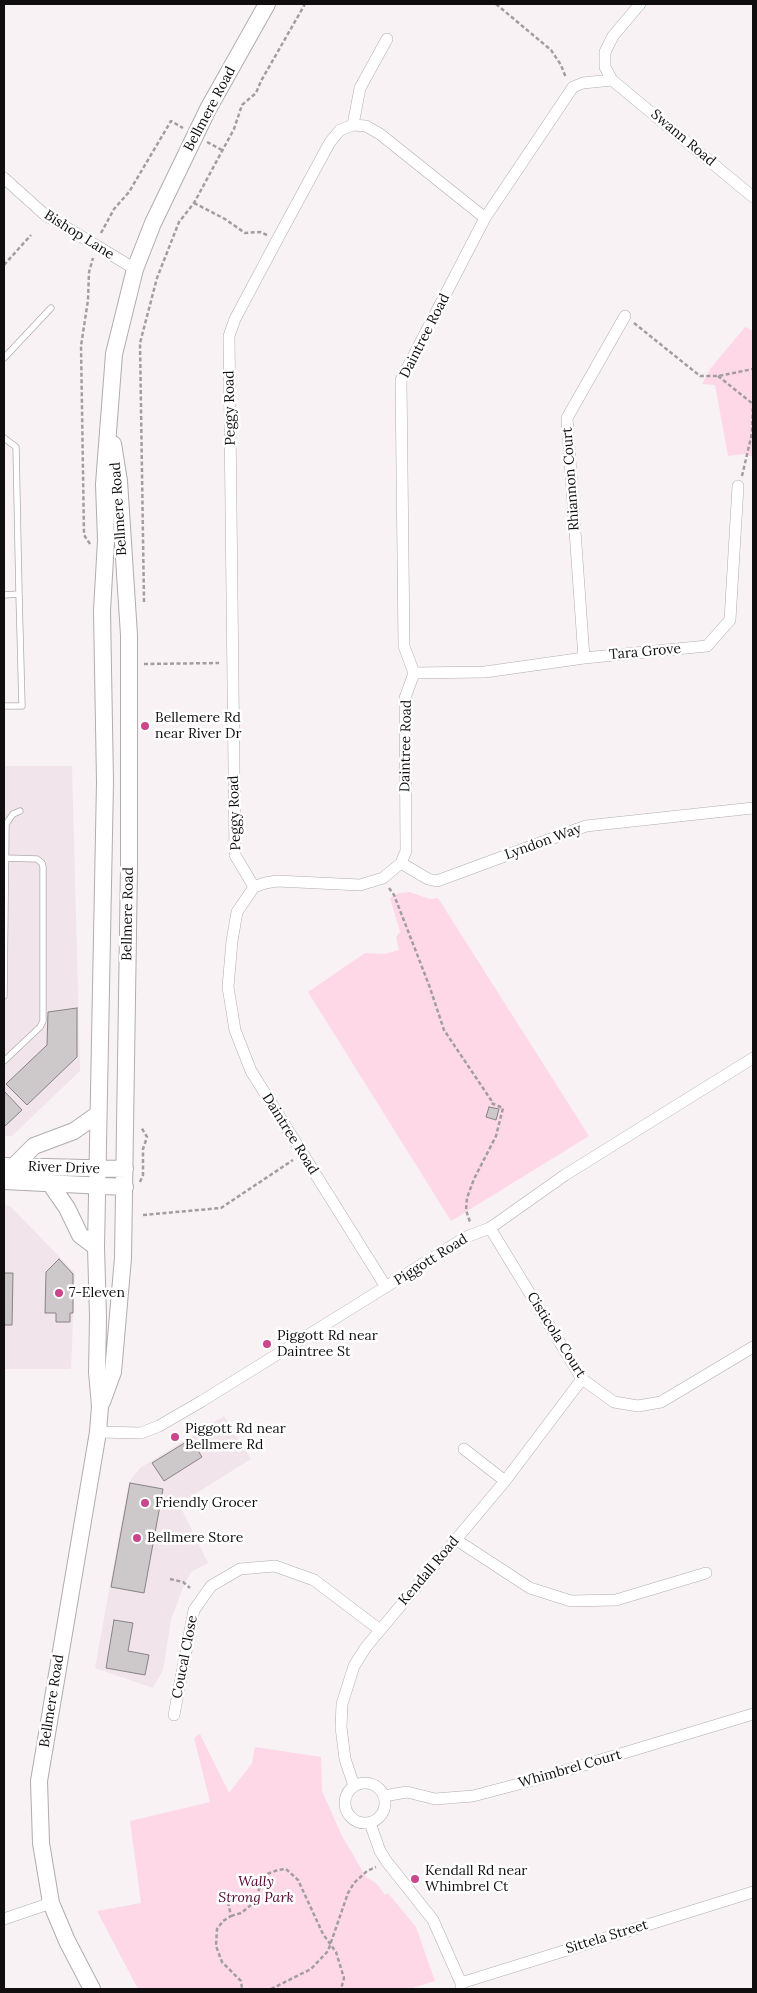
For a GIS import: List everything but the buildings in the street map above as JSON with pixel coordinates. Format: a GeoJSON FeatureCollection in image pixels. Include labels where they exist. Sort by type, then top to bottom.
{"type":"FeatureCollection","features":[{"type":"Feature","properties":{"kind":"street","name":"Bellmere Road"},"geometry":{"type":"LineString","coordinates":[[92,1989],[67,1942],[51,1902],[41,1843],[39,1781],[98,1432],[100,1406],[97,1372],[96,1247],[105,782],[102,611],[106,540],[104,484],[114,354],[135,269],[153,223],[208,108],[267,4]]}},
{"type":"Feature","properties":{"kind":"street"},"geometry":{"type":"LineString","coordinates":[[612,80],[605,67],[605,52],[613,36],[640,4]]}},
{"type":"Feature","properties":{"kind":"street"},"geometry":{"type":"LineString","coordinates":[[387,39],[360,88],[353,126],[366,126],[380,134],[485,218]]}},
{"type":"Feature","properties":{"kind":"street","name":"Swann Road"},"geometry":{"type":"LineString","coordinates":[[612,80],[753,197]]}},
{"type":"Feature","properties":{"kind":"street","name":"Daintree Road"},"geometry":{"type":"LineString","coordinates":[[401,863],[406,851],[406,698],[414,673],[404,646],[401,380],[485,218],[573,87],[583,83],[612,80]]}},
{"type":"Feature","properties":{"kind":"street","name":"Peggy Road"},"geometry":{"type":"LineString","coordinates":[[254,887],[235,855],[229,336],[235,319],[330,142],[340,130],[353,126]]}},
{"type":"Feature","properties":{"kind":"street","name":"Bishop Lane"},"geometry":{"type":"LineString","coordinates":[[4,178],[44,214],[135,269]]}},
{"type":"Feature","properties":{"kind":"street","name":"Rhiannon Court"},"geometry":{"type":"LineString","coordinates":[[584,658],[567,418],[625,316]]}},
{"type":"Feature","properties":{"kind":"street","name":"Bellmere Road"},"geometry":{"type":"LineString","coordinates":[[100,1406],[113,1372],[123,1258],[130,796],[129,635],[119,481],[109,419]]}},
{"type":"Feature","properties":{"kind":"street","name":"Tara Grove"},"geometry":{"type":"LineString","coordinates":[[414,673],[485,672],[584,658],[707,646],[730,620],[738,486]]}},
{"type":"Feature","properties":{"kind":"street","name":"Lyndon Way"},"geometry":{"type":"LineString","coordinates":[[401,863],[428,879],[437,881],[586,826],[753,808]]}},
{"type":"Feature","properties":{"kind":"street"},"geometry":{"type":"LineString","coordinates":[[254,887],[277,881],[360,885],[383,878],[401,863]]}},
{"type":"Feature","properties":{"kind":"street","name":"Daintree Road"},"geometry":{"type":"LineString","coordinates":[[254,887],[237,912],[232,941],[228,987],[235,1030],[251,1070],[386,1287]]}},
{"type":"Feature","properties":{"kind":"street","name":"Piggott Road"},"geometry":{"type":"LineString","coordinates":[[98,1432],[141,1433],[159,1426],[466,1236],[490,1228],[565,1175],[753,1058]]}},
{"type":"Feature","properties":{"kind":"street"},"geometry":{"type":"LineString","coordinates":[[9,1166],[34,1146],[74,1131],[98,1114]]}},
{"type":"Feature","properties":{"kind":"street","name":"River Drive"},"geometry":{"type":"LineString","coordinates":[[9,1166],[125,1169]]}},
{"type":"Feature","properties":{"kind":"street","name":"River Drive"},"geometry":{"type":"LineString","coordinates":[[4,1181],[51,1185],[125,1187]]}},
{"type":"Feature","properties":{"kind":"street"},"geometry":{"type":"LineString","coordinates":[[51,1185],[67,1208],[80,1235],[96,1247]]}},
{"type":"Feature","properties":{"kind":"street","name":"Cisticola Court"},"geometry":{"type":"LineString","coordinates":[[490,1228],[582,1379],[614,1402],[638,1406],[661,1402],[753,1346]]}},
{"type":"Feature","properties":{"kind":"street","name":"Kendall Road"},"geometry":{"type":"LineString","coordinates":[[354,1786],[344,1759],[340,1727],[342,1704],[354,1666],[366,1646],[505,1480],[582,1379]]}},
{"type":"Feature","properties":{"kind":"street"},"geometry":{"type":"LineString","coordinates":[[464,1449],[505,1480]]}},
{"type":"Feature","properties":{"kind":"street"},"geometry":{"type":"LineString","coordinates":[[455,1540],[530,1588],[571,1601],[616,1600],[706,1573]]}},
{"type":"Feature","properties":{"kind":"street","name":"Coucal Close"},"geometry":{"type":"LineString","coordinates":[[174,1715],[194,1610],[210,1586],[240,1569],[276,1566],[314,1580],[380,1630]]}},
{"type":"Feature","properties":{"kind":"street","name":"Whimbrel Court"},"geometry":{"type":"LineString","coordinates":[[384,1796],[407,1792],[435,1799],[473,1796],[541,1778],[753,1714]]}},
{"type":"Feature","properties":{"kind":"street"},"geometry":{"type":"LineString","coordinates":[[364,1783],[374,1785],[384,1796],[385,1808],[375,1821],[358,1823],[346,1812],[344,1800],[349,1790],[354,1786],[364,1783]]}},
{"type":"Feature","properties":{"kind":"street"},"geometry":{"type":"LineString","coordinates":[[370,1823],[380,1851],[387,1862],[433,1920],[460,1986]]}},
{"type":"Feature","properties":{"kind":"street","name":"Sittela Street"},"geometry":{"type":"LineString","coordinates":[[460,1986],[753,1892]]}},
{"type":"Feature","properties":{"kind":"street"},"geometry":{"type":"LineString","coordinates":[[4,1919],[51,1902]]}},
{"type":"Feature","properties":{"kind":"lane"},"geometry":{"type":"LineString","coordinates":[[4,358],[51,308]]}},
{"type":"Feature","properties":{"kind":"lane"},"geometry":{"type":"LineString","coordinates":[[4,438],[16,447],[22,706],[4,706]]}},
{"type":"Feature","properties":{"kind":"lane"},"geometry":{"type":"LineString","coordinates":[[4,594],[19,594]]}},
{"type":"Feature","properties":{"kind":"lane"},"geometry":{"type":"LineString","coordinates":[[4,996],[6,824],[13,814],[20,811]]}},
{"type":"Feature","properties":{"kind":"lane"},"geometry":{"type":"LineString","coordinates":[[4,1059],[40,1027],[44,1021],[44,867],[37,859],[6,858]]}},
{"type":"Feature","properties":{"kind":"path"},"geometry":{"type":"LineString","coordinates":[[144,606],[140,342],[157,278],[179,222],[194,203],[223,150],[234,129],[242,105],[256,93],[305,4]]}},
{"type":"Feature","properties":{"kind":"path"},"geometry":{"type":"LineString","coordinates":[[496,4],[551,50],[561,65],[567,80]]}},
{"type":"Feature","properties":{"kind":"path"},"geometry":{"type":"LineString","coordinates":[[102,231],[114,209],[129,192],[171,121],[183,128]]}},
{"type":"Feature","properties":{"kind":"path"},"geometry":{"type":"LineString","coordinates":[[210,143],[223,150]]}},
{"type":"Feature","properties":{"kind":"path"},"geometry":{"type":"LineString","coordinates":[[194,203],[225,219],[245,233],[260,232],[277,240]]}},
{"type":"Feature","properties":{"kind":"path"},"geometry":{"type":"LineString","coordinates":[[4,264],[30,235]]}},
{"type":"Feature","properties":{"kind":"path"},"geometry":{"type":"LineString","coordinates":[[84,535],[81,346],[88,300],[88,272]]}},
{"type":"Feature","properties":{"kind":"path"},"geometry":{"type":"LineString","coordinates":[[625,316],[700,376],[718,376],[753,369]]}},
{"type":"Feature","properties":{"kind":"path"},"geometry":{"type":"LineString","coordinates":[[718,376],[753,403],[752,433],[746,466],[738,486]]}},
{"type":"Feature","properties":{"kind":"path"},"geometry":{"type":"LineString","coordinates":[[144,655],[144,664],[219,662],[220,669],[233,669]]}},
{"type":"Feature","properties":{"kind":"path"},"geometry":{"type":"LineString","coordinates":[[383,878],[394,895],[429,985],[444,1030],[491,1100],[491,1103],[503,1108],[496,1136],[474,1179],[467,1198],[466,1210],[470,1222],[477,1232]]}},
{"type":"Feature","properties":{"kind":"path"},"geometry":{"type":"LineString","coordinates":[[139,1122],[147,1137],[143,1149],[143,1174]]}},
{"type":"Feature","properties":{"kind":"path"},"geometry":{"type":"LineString","coordinates":[[143,1215],[221,1208],[303,1154]]}},
{"type":"Feature","properties":{"kind":"path"},"geometry":{"type":"LineString","coordinates":[[170,1579],[182,1582],[190,1588]]}},
{"type":"Feature","properties":{"kind":"path"},"geometry":{"type":"LineString","coordinates":[[271,1989],[311,1969],[328,1951],[348,1893],[354,1883],[367,1871],[387,1862]]}},
{"type":"Feature","properties":{"kind":"path"},"geometry":{"type":"LineString","coordinates":[[242,1989],[241,1981],[237,1975],[222,1962],[216,1946],[217,1929],[223,1921],[241,1913],[251,1905],[267,1874],[286,1869],[298,1880],[316,1921],[336,1952],[344,1978],[341,1989]]}},
{"type":"Feature","properties":{"kind":"path"},"geometry":{"type":"LineString","coordinates":[[228,1902],[231,1916]]}},
{"type":"Feature","properties":{"kind":"shaded area"},"geometry":{"type":"Polygon","coordinates":[[[4,766],[72,766],[80,1071],[12,1136],[4,1136],[4,766]]]}},
{"type":"Feature","properties":{"kind":"shaded area"},"geometry":{"type":"Polygon","coordinates":[[[4,1205],[10,1206],[75,1273],[71,1369],[4,1369],[4,1205]]]}},
{"type":"Feature","properties":{"kind":"shaded area"},"geometry":{"type":"Polygon","coordinates":[[[224,1416],[251,1459],[179,1504],[208,1563],[191,1572],[182,1590],[171,1620],[163,1670],[153,1688],[95,1668],[128,1486],[132,1478],[140,1468],[224,1416]]]}},
{"type":"Feature","properties":{"kind":"green space"},"geometry":{"type":"Polygon","coordinates":[[[745,327],[753,331],[753,457],[744,454],[728,456],[715,385],[702,384],[710,369],[745,327]]]}},
{"type":"Feature","properties":{"kind":"green space"},"geometry":{"type":"Polygon","coordinates":[[[409,892],[430,899],[438,898],[589,1136],[451,1221],[308,992],[365,953],[385,954],[399,950],[396,937],[400,932],[390,898],[399,893],[409,892]]]}},
{"type":"Feature","properties":{"kind":"green space","name":"Wally Strong Park"},"geometry":{"type":"Polygon","coordinates":[[[200,1734],[229,1793],[252,1763],[255,1747],[321,1757],[322,1791],[342,1836],[366,1877],[377,1884],[385,1895],[388,1893],[416,1927],[435,1981],[409,1989],[138,1989],[97,1911],[141,1903],[130,1821],[210,1802],[194,1738],[200,1734]]]}},
{"type":"Feature","properties":{"kind":"place","name":"Bellemere Rd near River Dr"},"geometry":{"type":"Point","coordinates":[145,726]}},
{"type":"Feature","properties":{"kind":"place","name":"7-Eleven"},"geometry":{"type":"Point","coordinates":[59,1293]}},
{"type":"Feature","properties":{"kind":"place","name":"Piggott Rd near Daintree St"},"geometry":{"type":"Point","coordinates":[267,1344]}},
{"type":"Feature","properties":{"kind":"place","name":"Piggott Rd near Bellmere Rd"},"geometry":{"type":"Point","coordinates":[175,1437]}},
{"type":"Feature","properties":{"kind":"place","name":"Friendly Grocer"},"geometry":{"type":"Point","coordinates":[145,1503]}},
{"type":"Feature","properties":{"kind":"place","name":"Bellmere Store"},"geometry":{"type":"Point","coordinates":[137,1538]}},
{"type":"Feature","properties":{"kind":"place","name":"Kendall Rd near Whimbrel Ct"},"geometry":{"type":"Point","coordinates":[415,1879]}}]}
